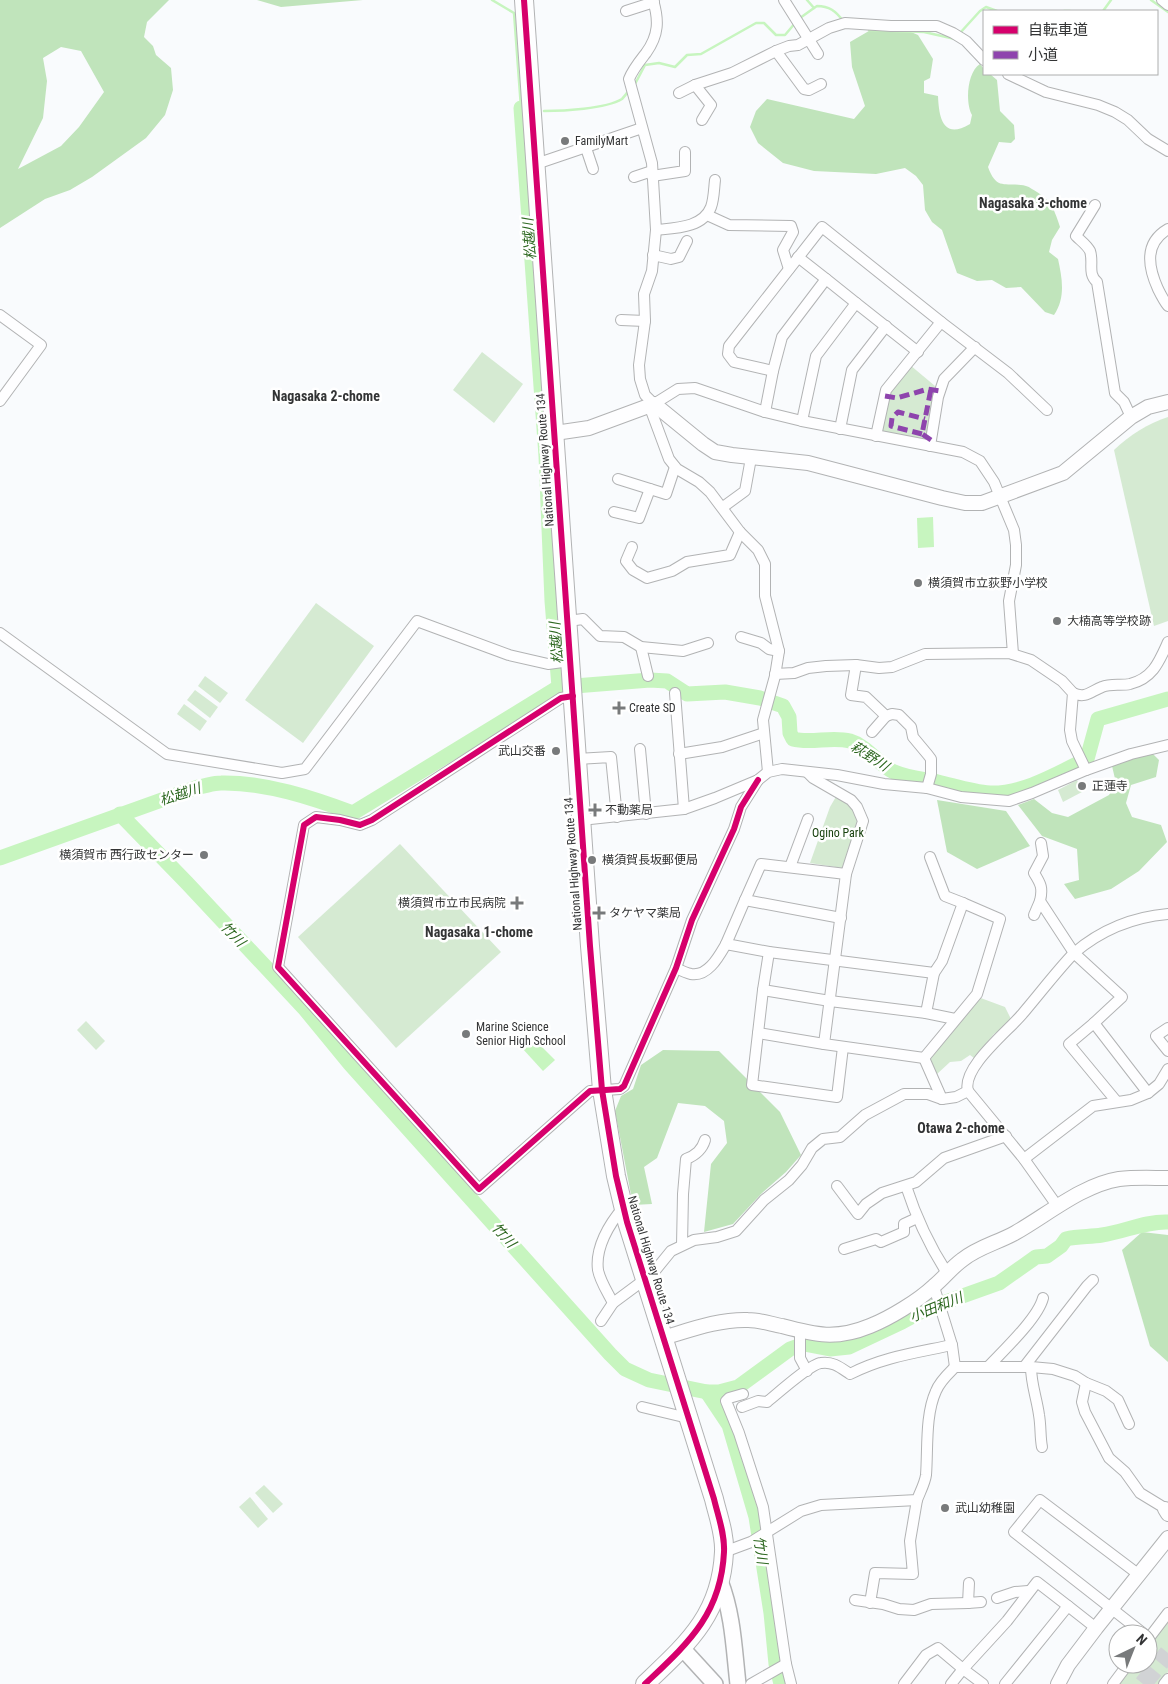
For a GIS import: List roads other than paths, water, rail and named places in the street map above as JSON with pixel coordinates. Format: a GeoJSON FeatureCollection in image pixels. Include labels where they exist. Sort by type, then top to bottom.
{"type":"FeatureCollection","features":[{"type":"Feature","properties":{"kind":"highway","name":"National Highway Route 134"},"geometry":{"type":"LineString","coordinates":[[524,0],[568,621],[580,820],[602,1090],[623,1208],[716,1507],[721,1525],[724,1552],[717,1592],[705,1618],[694,1636],[645,1684]]}},
{"type":"Feature","properties":{"kind":"main road"},"geometry":{"type":"LineString","coordinates":[[720,1581],[732,1620],[738,1684]]}},
{"type":"Feature","properties":{"kind":"main road"},"geometry":{"type":"LineString","coordinates":[[682,1648],[715,1684]]}},
{"type":"Feature","properties":{"kind":"street"},"geometry":{"type":"LineString","coordinates":[[784,0],[818,54]]}},
{"type":"Feature","properties":{"kind":"street"},"geometry":{"type":"LineString","coordinates":[[1162,0],[1168,5]]}},
{"type":"Feature","properties":{"kind":"street"},"geometry":{"type":"LineString","coordinates":[[626,11],[654,1],[658,23],[654,40],[633,69],[629,80],[652,163],[656,230],[652,270],[644,294],[645,321],[639,366],[640,379],[651,404],[668,459],[675,467],[699,482],[723,507],[740,532],[758,550],[765,564],[765,596],[778,651],[775,674],[763,720],[768,772]]}},
{"type":"Feature","properties":{"kind":"street"},"geometry":{"type":"LineString","coordinates":[[679,93],[695,85],[732,73],[776,51],[798,45],[829,28],[845,22],[891,26],[937,26],[966,41],[983,59]]}},
{"type":"Feature","properties":{"kind":"street"},"geometry":{"type":"LineString","coordinates":[[776,51],[804,89],[809,90],[821,84]]}},
{"type":"Feature","properties":{"kind":"street"},"geometry":{"type":"LineString","coordinates":[[1010,75],[1046,92],[1098,105],[1115,112],[1128,120],[1148,139],[1168,152]]}},
{"type":"Feature","properties":{"kind":"street"},"geometry":{"type":"LineString","coordinates":[[695,85],[711,106],[702,120]]}},
{"type":"Feature","properties":{"kind":"street"},"geometry":{"type":"LineString","coordinates":[[536,164],[642,128]]}},
{"type":"Feature","properties":{"kind":"street"},"geometry":{"type":"LineString","coordinates":[[586,148],[593,169]]}},
{"type":"Feature","properties":{"kind":"street"},"geometry":{"type":"LineString","coordinates":[[634,177],[652,173],[685,171],[685,152]]}},
{"type":"Feature","properties":{"kind":"street"},"geometry":{"type":"LineString","coordinates":[[656,230],[693,224],[707,215],[712,205],[715,180]]}},
{"type":"Feature","properties":{"kind":"street"},"geometry":{"type":"LineString","coordinates":[[1095,206],[1076,236],[1085,244],[1091,254],[1091,272],[1097,282],[1115,393],[1124,402],[1131,417]]}},
{"type":"Feature","properties":{"kind":"street"},"geometry":{"type":"LineString","coordinates":[[707,215],[729,225],[791,226],[793,232],[783,250],[789,269]]}},
{"type":"Feature","properties":{"kind":"street"},"geometry":{"type":"LineString","coordinates":[[773,371],[734,362],[728,354],[729,346],[822,226],[941,322],[1008,373],[1047,410]]}},
{"type":"Feature","properties":{"kind":"street"},"geometry":{"type":"LineString","coordinates":[[1168,229],[1161,234],[1155,243],[1149,260],[1151,273],[1168,306]]}},
{"type":"Feature","properties":{"kind":"street"},"geometry":{"type":"LineString","coordinates":[[653,255],[672,259],[679,258],[687,242]]}},
{"type":"Feature","properties":{"kind":"street"},"geometry":{"type":"LineString","coordinates":[[798,257],[918,352]]}},
{"type":"Feature","properties":{"kind":"street"},"geometry":{"type":"LineString","coordinates":[[765,412],[782,337],[826,279]]}},
{"type":"Feature","properties":{"kind":"street"},"geometry":{"type":"LineString","coordinates":[[802,421],[816,356],[856,303]]}},
{"type":"Feature","properties":{"kind":"street"},"geometry":{"type":"LineString","coordinates":[[0,315],[41,346],[0,402]]}},
{"type":"Feature","properties":{"kind":"street"},"geometry":{"type":"LineString","coordinates":[[621,320],[645,321]]}},
{"type":"Feature","properties":{"kind":"street"},"geometry":{"type":"LineString","coordinates":[[876,436],[886,390],[941,322]]}},
{"type":"Feature","properties":{"kind":"street"},"geometry":{"type":"LineString","coordinates":[[840,429],[852,370],[886,326]]}},
{"type":"Feature","properties":{"kind":"street"},"geometry":{"type":"LineString","coordinates":[[930,446],[938,397],[944,379],[974,347]]}},
{"type":"Feature","properties":{"kind":"street"},"geometry":{"type":"LineString","coordinates":[[555,433],[589,428],[651,404],[678,389],[695,388],[765,412],[802,421],[963,452],[980,461],[994,482],[1014,530],[1016,565],[1009,601],[1013,654]]}},
{"type":"Feature","properties":{"kind":"street"},"geometry":{"type":"LineString","coordinates":[[651,404],[715,452],[751,458],[808,463],[965,503],[982,503],[1000,498],[1063,473],[1131,417],[1148,407],[1168,402]]}},
{"type":"Feature","properties":{"kind":"street"},"geometry":{"type":"LineString","coordinates":[[723,507],[745,491],[751,458]]}},
{"type":"Feature","properties":{"kind":"street"},"geometry":{"type":"LineString","coordinates":[[618,479],[666,494],[675,467]]}},
{"type":"Feature","properties":{"kind":"street"},"geometry":{"type":"LineString","coordinates":[[614,512],[639,518],[650,489]]}},
{"type":"Feature","properties":{"kind":"street"},"geometry":{"type":"LineString","coordinates":[[632,547],[626,560],[633,570],[647,578],[672,571],[687,562],[726,557],[730,555],[740,532]]}},
{"type":"Feature","properties":{"kind":"street"},"geometry":{"type":"LineString","coordinates":[[568,621],[583,618],[600,636],[624,637],[641,647],[684,651],[708,643]]}},
{"type":"Feature","properties":{"kind":"street"},"geometry":{"type":"LineString","coordinates":[[0,633],[168,754],[282,773],[304,769],[416,621],[509,655],[548,664],[570,661]]}},
{"type":"Feature","properties":{"kind":"street"},"geometry":{"type":"LineString","coordinates":[[740,637],[761,643],[769,649],[778,651]]}},
{"type":"Feature","properties":{"kind":"street"},"geometry":{"type":"LineString","coordinates":[[775,674],[794,674],[808,668],[856,665],[879,668],[892,667],[925,654],[1009,653],[1030,660],[1062,681],[1073,693],[1086,695],[1103,686],[1130,684],[1146,677],[1157,666],[1168,642]]}},
{"type":"Feature","properties":{"kind":"street"},"geometry":{"type":"LineString","coordinates":[[641,647],[648,676]]}},
{"type":"Feature","properties":{"kind":"street"},"geometry":{"type":"LineString","coordinates":[[856,665],[851,695],[866,697],[886,716]]}},
{"type":"Feature","properties":{"kind":"street"},"geometry":{"type":"LineString","coordinates":[[572,689],[562,698],[366,823],[360,825],[340,820],[316,818],[304,825],[278,967],[479,1189],[590,1091],[620,1089],[624,1086],[676,968],[692,920],[734,829],[741,807],[758,780]]}},
{"type":"Feature","properties":{"kind":"street"},"geometry":{"type":"LineString","coordinates":[[675,693],[684,809]]}},
{"type":"Feature","properties":{"kind":"street"},"geometry":{"type":"LineString","coordinates":[[1073,693],[1070,730],[1072,741],[1086,770]]}},
{"type":"Feature","properties":{"kind":"street"},"geometry":{"type":"LineString","coordinates":[[872,732],[886,716],[892,714],[899,715],[911,727],[913,737],[931,759],[929,782]]}},
{"type":"Feature","properties":{"kind":"street"},"geometry":{"type":"LineString","coordinates":[[679,754],[722,747],[764,733]]}},
{"type":"Feature","properties":{"kind":"street"},"geometry":{"type":"LineString","coordinates":[[580,820],[684,809],[758,780],[768,772],[782,769],[837,775],[884,784],[929,782],[961,798],[1009,801],[1131,754],[1168,745]]}},
{"type":"Feature","properties":{"kind":"street"},"geometry":{"type":"LineString","coordinates":[[640,749],[646,814]]}},
{"type":"Feature","properties":{"kind":"street"},"geometry":{"type":"LineString","coordinates":[[577,759],[611,757],[617,817]]}},
{"type":"Feature","properties":{"kind":"street"},"geometry":{"type":"LineString","coordinates":[[808,772],[813,778],[851,800],[857,807],[863,821],[846,874],[824,1044]]}},
{"type":"Feature","properties":{"kind":"street"},"geometry":{"type":"LineString","coordinates":[[790,867],[808,819]]}},
{"type":"Feature","properties":{"kind":"street"},"geometry":{"type":"LineString","coordinates":[[1034,915],[1042,892],[1042,885],[1034,873],[1043,856],[1041,843]]}},
{"type":"Feature","properties":{"kind":"street"},"geometry":{"type":"LineString","coordinates":[[924,1058],[977,994],[1000,919],[944,896],[930,857]]}},
{"type":"Feature","properties":{"kind":"street"},"geometry":{"type":"LineString","coordinates":[[676,968],[692,974],[701,972],[712,965],[726,944],[761,864],[846,874]]}},
{"type":"Feature","properties":{"kind":"street"},"geometry":{"type":"LineString","coordinates":[[745,900],[840,918]]}},
{"type":"Feature","properties":{"kind":"street"},"geometry":{"type":"LineString","coordinates":[[1040,901],[1074,953],[1122,996],[1094,1024],[1069,1044],[1117,1102]]}},
{"type":"Feature","properties":{"kind":"street"},"geometry":{"type":"LineString","coordinates":[[926,1014],[934,973],[942,961],[963,903]]}},
{"type":"Feature","properties":{"kind":"street"},"geometry":{"type":"LineString","coordinates":[[1058,1206],[1006,1136],[968,1092],[968,1083],[974,1068],[986,1050],[1022,1015],[1060,967],[1090,939],[1114,927],[1153,915],[1168,914]]}},
{"type":"Feature","properties":{"kind":"street"},"geometry":{"type":"LineString","coordinates":[[726,944],[770,952],[934,973]]}},
{"type":"Feature","properties":{"kind":"street"},"geometry":{"type":"LineString","coordinates":[[770,952],[763,990],[752,1085],[837,1097],[843,1047]]}},
{"type":"Feature","properties":{"kind":"street"},"geometry":{"type":"LineString","coordinates":[[763,990],[955,1019]]}},
{"type":"Feature","properties":{"kind":"street"},"geometry":{"type":"LineString","coordinates":[[1094,1024],[1148,1093]]}},
{"type":"Feature","properties":{"kind":"street"},"geometry":{"type":"LineString","coordinates":[[1168,1028],[1156,1036],[1168,1051]]}},
{"type":"Feature","properties":{"kind":"street"},"geometry":{"type":"LineString","coordinates":[[758,1033],[924,1058]]}},
{"type":"Feature","properties":{"kind":"street"},"geometry":{"type":"LineString","coordinates":[[924,1058],[942,1099]]}},
{"type":"Feature","properties":{"kind":"street"},"geometry":{"type":"LineString","coordinates":[[1024,1159],[1093,1106],[1137,1098],[1148,1093],[1159,1084],[1168,1069]]}},
{"type":"Feature","properties":{"kind":"street"},"geometry":{"type":"LineString","coordinates":[[601,1321],[612,1303],[645,1282],[671,1251],[694,1240],[717,1237],[736,1230],[764,1200],[789,1180],[802,1165],[812,1148],[823,1139],[840,1137],[865,1115],[904,1094],[928,1094],[942,1099],[956,1097],[968,1092]]}},
{"type":"Feature","properties":{"kind":"street"},"geometry":{"type":"LineString","coordinates":[[837,1186],[858,1214],[866,1204],[882,1192],[916,1182],[944,1158],[1006,1136]]}},
{"type":"Feature","properties":{"kind":"street"},"geometry":{"type":"LineString","coordinates":[[682,1245],[686,1159],[696,1155],[703,1148],[705,1140]]}},
{"type":"Feature","properties":{"kind":"street"},"geometry":{"type":"LineString","coordinates":[[663,1338],[702,1326],[735,1320],[763,1322],[823,1335],[843,1335],[871,1326],[904,1308],[934,1287],[947,1273],[970,1254],[981,1247],[1017,1232],[1094,1186],[1128,1178],[1168,1178]]}},
{"type":"Feature","properties":{"kind":"street"},"geometry":{"type":"LineString","coordinates":[[906,1186],[917,1218],[947,1273]]}},
{"type":"Feature","properties":{"kind":"street"},"geometry":{"type":"LineString","coordinates":[[612,1303],[598,1269],[600,1250],[613,1220],[623,1208]]}},
{"type":"Feature","properties":{"kind":"street"},"geometry":{"type":"LineString","coordinates":[[844,1249],[876,1239],[881,1242],[904,1232],[904,1224],[917,1218]]}},
{"type":"Feature","properties":{"kind":"street"},"geometry":{"type":"LineString","coordinates":[[1042,1447],[1039,1415],[1028,1367],[1093,1280]]}},
{"type":"Feature","properties":{"kind":"street"},"geometry":{"type":"LineString","coordinates":[[934,1287],[952,1345],[955,1366]]}},
{"type":"Feature","properties":{"kind":"street"},"geometry":{"type":"LineString","coordinates":[[988,1367],[1042,1306],[1044,1298]]}},
{"type":"Feature","properties":{"kind":"street"},"geometry":{"type":"LineString","coordinates":[[800,1331],[800,1358],[807,1371]]}},
{"type":"Feature","properties":{"kind":"street"},"geometry":{"type":"LineString","coordinates":[[742,1407],[758,1401],[767,1402],[807,1371],[822,1362],[837,1365],[850,1374],[888,1358],[952,1345]]}},
{"type":"Feature","properties":{"kind":"street"},"geometry":{"type":"LineString","coordinates":[[870,1603],[875,1573],[913,1574],[910,1541],[917,1500],[926,1477],[926,1452],[930,1414],[936,1391],[955,1366],[1028,1367],[1052,1369],[1075,1376],[1086,1383],[1106,1391],[1118,1400],[1129,1424]]}},
{"type":"Feature","properties":{"kind":"street"},"geometry":{"type":"LineString","coordinates":[[1086,1383],[1082,1402],[1085,1412],[1109,1458],[1124,1472],[1140,1493],[1167,1511]]}},
{"type":"Feature","properties":{"kind":"street"},"geometry":{"type":"LineString","coordinates":[[743,1394],[729,1398],[726,1401],[759,1493],[768,1532],[786,1664],[791,1684]]}},
{"type":"Feature","properties":{"kind":"street"},"geometry":{"type":"LineString","coordinates":[[642,1407],[688,1418]]}},
{"type":"Feature","properties":{"kind":"street"},"geometry":{"type":"LineString","coordinates":[[724,1552],[751,1542],[801,1511],[821,1505],[917,1500]]}},
{"type":"Feature","properties":{"kind":"street"},"geometry":{"type":"LineString","coordinates":[[1132,1624],[1014,1532],[1040,1500],[1138,1574]]}},
{"type":"Feature","properties":{"kind":"street"},"geometry":{"type":"LineString","coordinates":[[1058,1684],[1068,1665],[1096,1628],[1138,1574],[1168,1540]]}},
{"type":"Feature","properties":{"kind":"street"},"geometry":{"type":"LineString","coordinates":[[952,1684],[963,1669],[1007,1621],[1028,1591],[1037,1582],[1096,1628]]}},
{"type":"Feature","properties":{"kind":"street"},"geometry":{"type":"LineString","coordinates":[[968,1603],[969,1583]]}},
{"type":"Feature","properties":{"kind":"street"},"geometry":{"type":"LineString","coordinates":[[996,1598],[1016,1592],[1028,1591]]}},
{"type":"Feature","properties":{"kind":"street"},"geometry":{"type":"LineString","coordinates":[[855,1600],[883,1604],[899,1609],[914,1610],[931,1604],[981,1602]]}},
{"type":"Feature","properties":{"kind":"street"},"geometry":{"type":"LineString","coordinates":[[1005,1684],[1068,1606]]}},
{"type":"Feature","properties":{"kind":"street"},"geometry":{"type":"LineString","coordinates":[[1158,1626],[1168,1613]]}},
{"type":"Feature","properties":{"kind":"street"},"geometry":{"type":"LineString","coordinates":[[904,1684],[926,1655],[938,1648],[983,1684]]}},
{"type":"Feature","properties":{"kind":"street"},"geometry":{"type":"LineString","coordinates":[[751,1684],[786,1664]]}},
{"type":"Feature","properties":{"kind":"street"},"geometry":{"type":"LineString","coordinates":[[1164,1684],[1168,1680]]}},
{"type":"Feature","properties":{"kind":"waterway","name":"松越川"},"geometry":{"type":"LineString","coordinates":[[492,0],[514,13],[521,108],[524,109]]}},
{"type":"Feature","properties":{"kind":"waterway"},"geometry":{"type":"LineString","coordinates":[[800,18],[814,8],[807,0]]}},
{"type":"Feature","properties":{"kind":"waterway"},"geometry":{"type":"LineString","coordinates":[[1104,10],[1111,0]]}},
{"type":"Feature","properties":{"kind":"waterway"},"geometry":{"type":"LineString","coordinates":[[1151,0],[1168,12]]}},
{"type":"Feature","properties":{"kind":"waterway"},"geometry":{"type":"LineString","coordinates":[[814,8],[817,6],[829,8],[838,14],[843,21]]}},
{"type":"Feature","properties":{"kind":"waterway"},"geometry":{"type":"LineString","coordinates":[[960,33],[980,11],[986,7],[994,10]]}},
{"type":"Feature","properties":{"kind":"waterway"},"geometry":{"type":"LineString","coordinates":[[635,84],[645,65],[659,63],[675,67],[687,55],[701,54],[756,23],[764,23],[776,35],[785,35],[796,22]]}},
{"type":"Feature","properties":{"kind":"waterway"},"geometry":{"type":"LineString","coordinates":[[869,30],[924,32],[955,39]]}},
{"type":"Feature","properties":{"kind":"waterway"},"geometry":{"type":"LineString","coordinates":[[544,111],[573,110],[605,105],[622,99],[629,90]]}},
{"type":"Feature","properties":{"kind":"waterway","name":"松越川"},"geometry":{"type":"LineString","coordinates":[[0,858],[198,787],[215,783],[238,783],[272,788],[353,813],[559,687],[552,601],[546,456],[521,108]]}},
{"type":"Feature","properties":{"kind":"waterway","name":"萩野川"},"geometry":{"type":"LineString","coordinates":[[562,687],[650,680],[667,681],[687,694],[725,692],[760,698],[783,706],[789,717],[790,733],[793,739],[807,741],[836,739],[850,741],[862,747],[888,769],[899,774],[990,793],[1015,790],[1028,786],[1087,759],[1098,719],[1168,699]]}},
{"type":"Feature","properties":{"kind":"waterway","name":"竹川"},"geometry":{"type":"LineString","coordinates":[[120,814],[304,1008],[350,1064],[610,1354],[625,1369],[649,1380],[707,1392],[719,1392],[738,1387],[790,1349],[804,1344],[830,1349],[849,1347],[926,1309],[999,1283],[1036,1257],[1047,1256],[1061,1246],[1066,1239],[1110,1234],[1151,1223],[1168,1222]]}},
{"type":"Feature","properties":{"kind":"waterway","name":"竹川"},"geometry":{"type":"LineString","coordinates":[[707,1392],[729,1425],[756,1517],[771,1613],[776,1664],[781,1684]]}},
{"type":"Feature","properties":{"kind":"tunnel"},"geometry":{"type":"LineString","coordinates":[[1143,1684],[1168,1653]]}},
{"type":"Feature","properties":{"kind":"place","name":"FamilyMart"},"geometry":{"type":"Point","coordinates":[565,141]}},
{"type":"Feature","properties":{"kind":"place","name":"横須賀市立荻野小学校"},"geometry":{"type":"Point","coordinates":[918,583]}},
{"type":"Feature","properties":{"kind":"place","name":"大楠高等学校跡"},"geometry":{"type":"Point","coordinates":[1057,621]}},
{"type":"Feature","properties":{"kind":"place","name":"Create SD"},"geometry":{"type":"Point","coordinates":[619,708]}},
{"type":"Feature","properties":{"kind":"place","name":"武山交番"},"geometry":{"type":"Point","coordinates":[556,751]}},
{"type":"Feature","properties":{"kind":"place","name":"正蓮寺"},"geometry":{"type":"Point","coordinates":[1082,786]}},
{"type":"Feature","properties":{"kind":"place","name":"不動薬局"},"geometry":{"type":"Point","coordinates":[595,810]}},
{"type":"Feature","properties":{"kind":"place","name":"横須賀市 西行政センター"},"geometry":{"type":"Point","coordinates":[204,855]}},
{"type":"Feature","properties":{"kind":"place","name":"横須賀長坂郵便局"},"geometry":{"type":"Point","coordinates":[592,860]}},
{"type":"Feature","properties":{"kind":"place","name":"横須賀市立市民病院"},"geometry":{"type":"Point","coordinates":[517,903]}},
{"type":"Feature","properties":{"kind":"place","name":"タケヤマ薬局"},"geometry":{"type":"Point","coordinates":[599,913]}},
{"type":"Feature","properties":{"kind":"place","name":"Marine Science Senior High School"},"geometry":{"type":"Point","coordinates":[466,1034]}},
{"type":"Feature","properties":{"kind":"place","name":"武山幼稚園"},"geometry":{"type":"Point","coordinates":[945,1508]}},
{"type":"Feature","properties":{"kind":"district","name":"Nagasaka 3-chome"},"geometry":{"type":"Point","coordinates":[1033,203]}},
{"type":"Feature","properties":{"kind":"district","name":"Nagasaka 2-chome"},"geometry":{"type":"Point","coordinates":[326,396]}},
{"type":"Feature","properties":{"kind":"district","name":"Nagasaka 1-chome"},"geometry":{"type":"Point","coordinates":[479,932]}},
{"type":"Feature","properties":{"kind":"district","name":"Otawa 2-chome"},"geometry":{"type":"Point","coordinates":[961,1128]}},
{"type":"Feature","properties":{"kind":"park label","name":"Ogino Park"},"geometry":{"type":"Point","coordinates":[838,833]}},
{"type":"Feature","properties":{"kind":"water label","name":"小田和川"},"geometry":{"type":"Point","coordinates":[936,1307]}}]}
